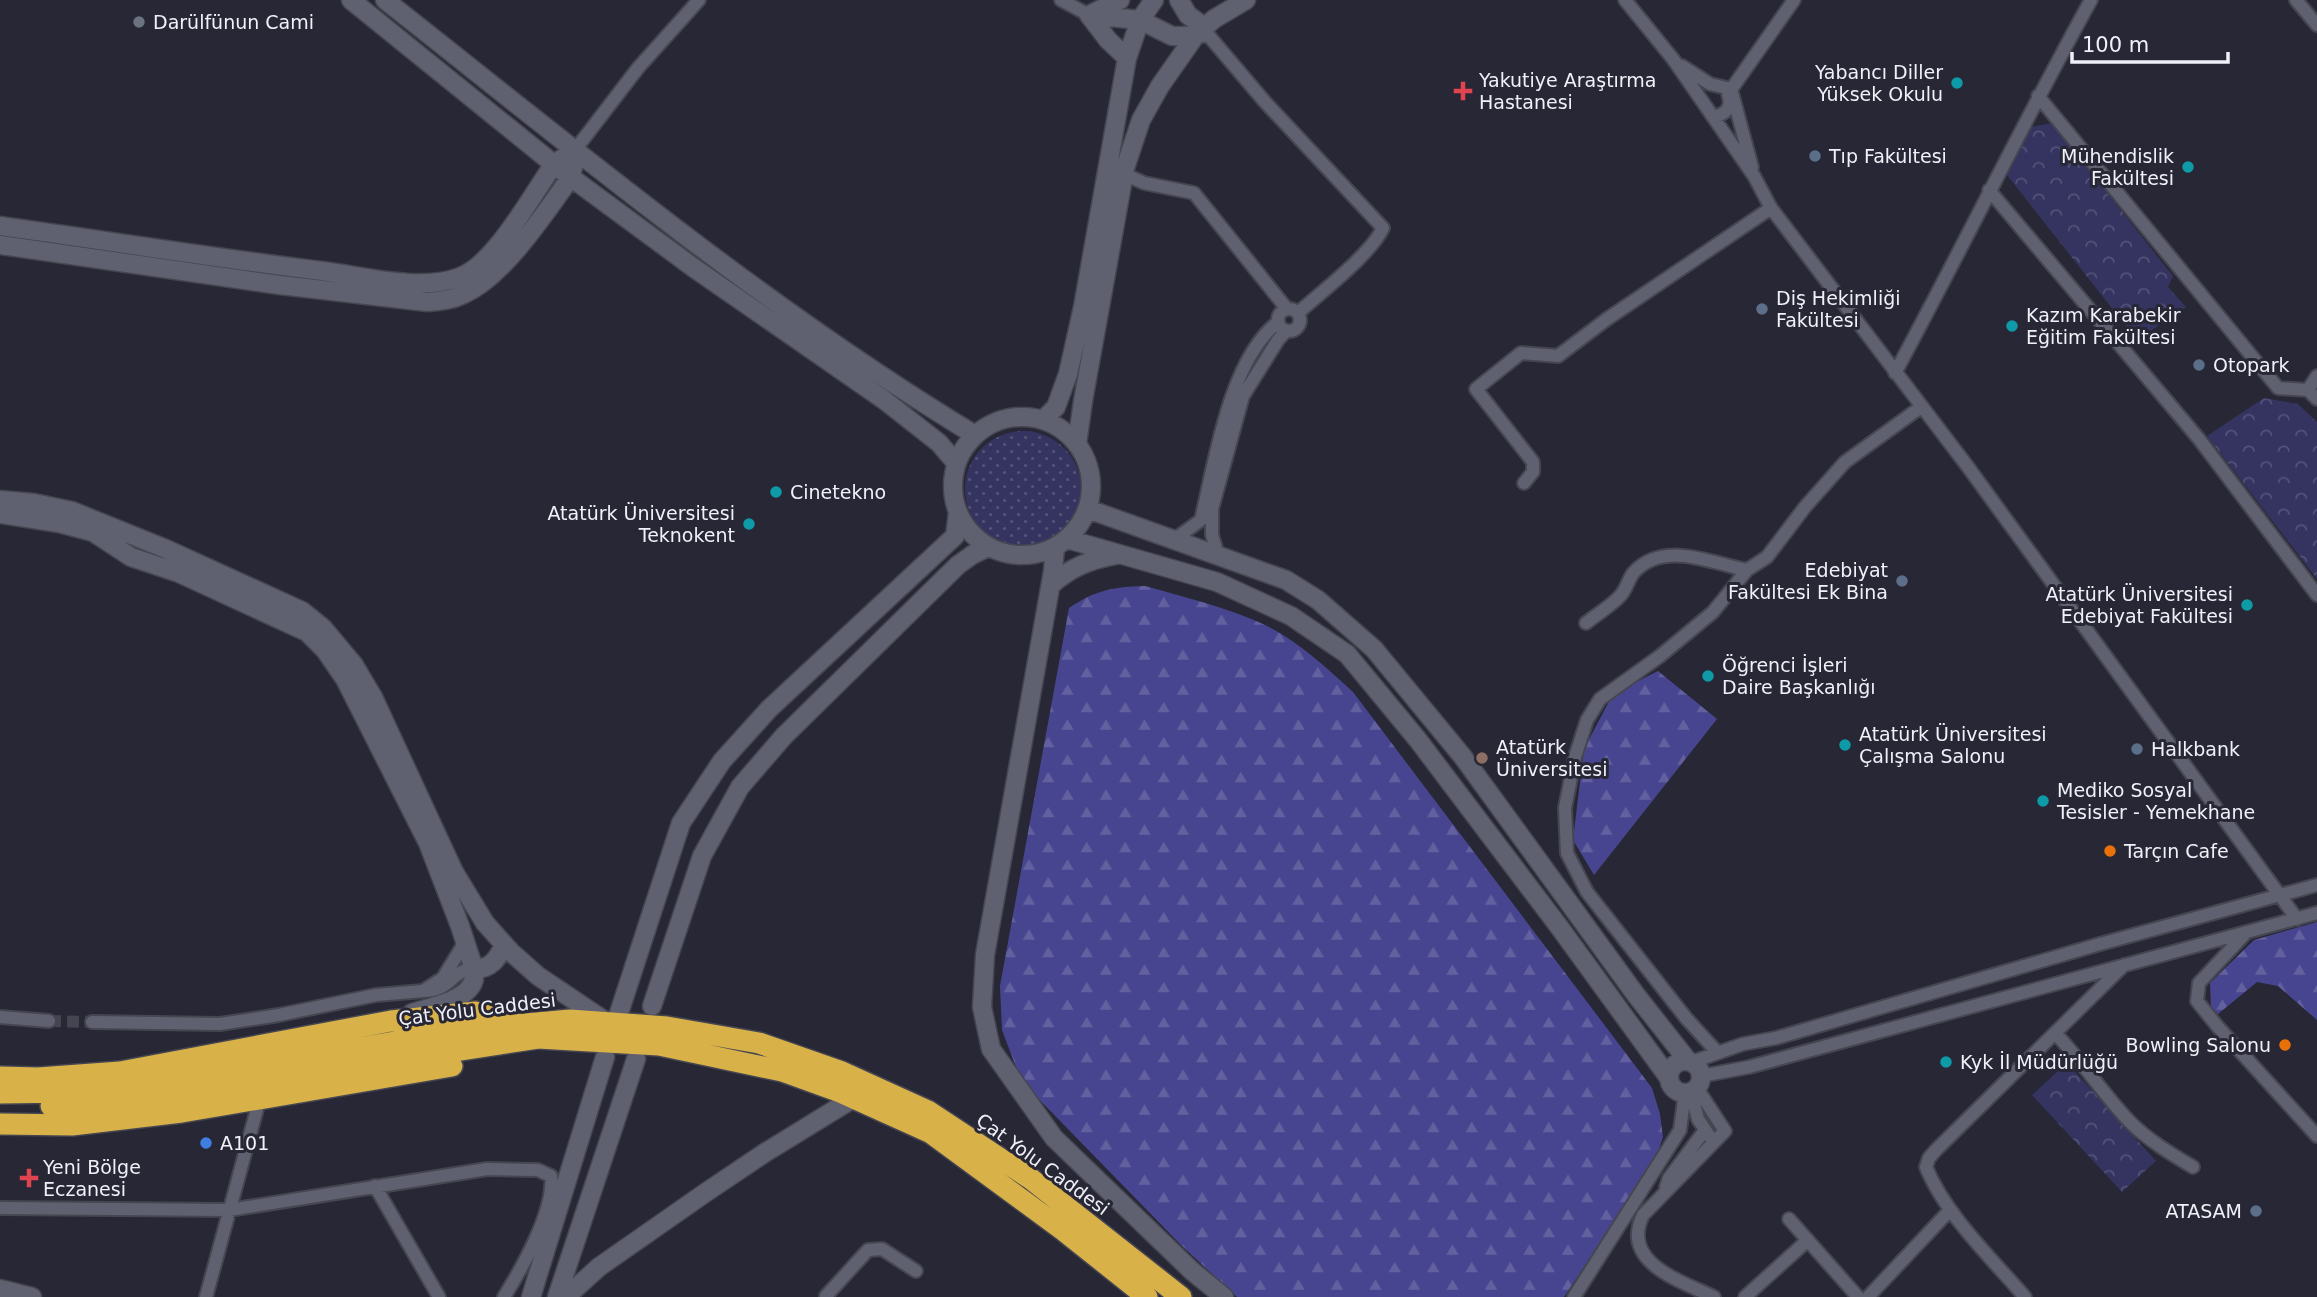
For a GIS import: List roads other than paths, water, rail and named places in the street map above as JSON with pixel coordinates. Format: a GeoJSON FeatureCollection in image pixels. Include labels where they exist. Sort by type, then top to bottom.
{"type":"FeatureCollection","features":[{"type":"Feature","properties":{"kind":"highway"},"geometry":{"type":"LineString","coordinates":[[0,1077],[38,1078],[120,1072],[391,1021],[476,1012],[520,1024]]}},
{"type":"Feature","properties":{"kind":"highway","name":"Çat Yolu Caddesi"},"geometry":{"type":"LineString","coordinates":[[0,1093],[72,1092],[265,1065],[467,1029],[613,1018],[667,1027],[759,1043],[842,1072],[928,1111],[1031,1179],[1181,1297]]}},
{"type":"Feature","properties":{"kind":"highway","name":"Çat Yolu Caddesi"},"geometry":{"type":"LineString","coordinates":[[0,1107],[86,1105],[538,1038],[659,1045],[782,1072],[855,1098],[931,1133],[1063,1230],[1147,1297]]}},
{"type":"Feature","properties":{"kind":"highway"},"geometry":{"type":"LineString","coordinates":[[0,1124],[72,1125],[182,1112],[470,1063],[556,1039]]}},
{"type":"Feature","properties":{"kind":"main road"},"geometry":{"type":"LineString","coordinates":[[351,0],[571,177],[694,268],[883,399],[939,443],[957,463]]}},
{"type":"Feature","properties":{"kind":"main road"},"geometry":{"type":"LineString","coordinates":[[385,0],[740,278],[898,387],[975,435]]}},
{"type":"Feature","properties":{"kind":"main road"},"geometry":{"type":"LineString","coordinates":[[1089,15],[1120,0]]}},
{"type":"Feature","properties":{"kind":"main road"},"geometry":{"type":"LineString","coordinates":[[1043,420],[1056,407],[1068,374],[1083,307],[1127,58],[1140,20],[1154,0]]}},
{"type":"Feature","properties":{"kind":"main road"},"geometry":{"type":"LineString","coordinates":[[1179,0],[1188,15],[1208,23]]}},
{"type":"Feature","properties":{"kind":"main road"},"geometry":{"type":"LineString","coordinates":[[1089,15],[1140,20],[1172,36],[1208,23],[1246,0]]}},
{"type":"Feature","properties":{"kind":"main road"},"geometry":{"type":"LineString","coordinates":[[1089,15],[1108,40],[1127,58]]}},
{"type":"Feature","properties":{"kind":"main road"},"geometry":{"type":"LineString","coordinates":[[1077,444],[1124,174],[1141,120],[1160,86],[1208,23]]}},
{"type":"Feature","properties":{"kind":"main road"},"geometry":{"type":"LineString","coordinates":[[0,226],[431,284],[460,277],[481,265],[554,164],[575,150]]}},
{"type":"Feature","properties":{"kind":"main road"},"geometry":{"type":"LineString","coordinates":[[0,245],[280,285],[427,302],[447,300],[464,295],[480,285],[496,272],[529,234],[571,177],[575,150]]}},
{"type":"Feature","properties":{"kind":"main road"},"geometry":{"type":"LineString","coordinates":[[1016,417],[1043,420],[1060,428],[1077,444],[1088,464],[1091,486],[1088,509],[1079,525],[1061,543],[1040,553],[1009,554],[988,547],[966,526],[958,512],[953,496],[957,463],[964,448],[975,435],[994,422],[1016,417]]}},
{"type":"Feature","properties":{"kind":"main road"},"geometry":{"type":"LineString","coordinates":[[0,500],[72,510],[302,611],[323,628],[354,665],[373,697],[454,872],[485,923],[538,976],[613,1018],[681,823],[722,761],[769,709],[955,536],[958,512]]}},
{"type":"Feature","properties":{"kind":"main road"},"geometry":{"type":"LineString","coordinates":[[1088,509],[1286,580],[1318,600],[1374,649],[1462,757],[1636,995],[1692,1079]]}},
{"type":"Feature","properties":{"kind":"main road"},"geometry":{"type":"LineString","coordinates":[[0,514],[59,523],[93,532],[132,556],[179,573],[307,632],[325,650],[345,679],[428,843],[474,969],[472,987],[460,996],[391,1021]]}},
{"type":"Feature","properties":{"kind":"main road"},"geometry":{"type":"LineString","coordinates":[[132,556],[146,556],[142,539]]}},
{"type":"Feature","properties":{"kind":"main road"},"geometry":{"type":"LineString","coordinates":[[1061,543],[1119,554],[1217,582],[1291,616],[1347,654],[1418,740],[1560,928],[1675,1089],[1692,1079]]}},
{"type":"Feature","properties":{"kind":"main road"},"geometry":{"type":"LineString","coordinates":[[1061,543],[1051,585],[985,955],[982,1007],[991,1049],[1054,1138],[1192,1270],[1224,1297]]}},
{"type":"Feature","properties":{"kind":"main road"},"geometry":{"type":"LineString","coordinates":[[652,1006],[702,856],[740,787],[784,736],[958,565],[988,547]]}},
{"type":"Feature","properties":{"kind":"main road"},"geometry":{"type":"LineString","coordinates":[[1051,585],[1064,573],[1083,562],[1119,554]]}},
{"type":"Feature","properties":{"kind":"main road"},"geometry":{"type":"LineString","coordinates":[[465,942],[486,932],[500,940]]}},
{"type":"Feature","properties":{"kind":"main road"},"geometry":{"type":"LineString","coordinates":[[474,969],[483,969],[499,958],[500,940]]}},
{"type":"Feature","properties":{"kind":"main road"},"geometry":{"type":"LineString","coordinates":[[531,1297],[605,1057]]}},
{"type":"Feature","properties":{"kind":"main road"},"geometry":{"type":"LineString","coordinates":[[557,1297],[636,1059]]}},
{"type":"Feature","properties":{"kind":"main road"},"geometry":{"type":"LineString","coordinates":[[1669,1078],[1674,1066],[1679,1062],[1692,1079]]}},
{"type":"Feature","properties":{"kind":"main road"},"geometry":{"type":"LineString","coordinates":[[566,1297],[599,1267],[705,1192],[855,1098]]}},
{"type":"Feature","properties":{"kind":"main road"},"geometry":{"type":"LineString","coordinates":[[0,1289],[32,1297]]}},
{"type":"Feature","properties":{"kind":"street"},"geometry":{"type":"LineString","coordinates":[[575,150],[638,68],[699,0]]}},
{"type":"Feature","properties":{"kind":"street"},"geometry":{"type":"LineString","coordinates":[[1061,0],[1089,15]]}},
{"type":"Feature","properties":{"kind":"street"},"geometry":{"type":"LineString","coordinates":[[1625,0],[1673,59],[1754,176],[1771,208],[1968,467],[2297,919]]}},
{"type":"Feature","properties":{"kind":"street"},"geometry":{"type":"LineString","coordinates":[[1711,114],[1709,103],[1714,97],[1730,92],[1794,0]]}},
{"type":"Feature","properties":{"kind":"street"},"geometry":{"type":"LineString","coordinates":[[1895,373],[1957,258],[2038,96],[2091,0]]}},
{"type":"Feature","properties":{"kind":"street"},"geometry":{"type":"LineString","coordinates":[[2296,0],[2317,25]]}},
{"type":"Feature","properties":{"kind":"street"},"geometry":{"type":"LineString","coordinates":[[1208,23],[1265,102],[1383,228],[1379,237],[1354,261],[1292,311],[1280,314],[1282,326],[1243,396],[1212,509],[1212,535],[1219,555]]}},
{"type":"Feature","properties":{"kind":"street"},"geometry":{"type":"LineString","coordinates":[[1673,59],[1710,84],[1730,92]]}},
{"type":"Feature","properties":{"kind":"street"},"geometry":{"type":"LineString","coordinates":[[1730,92],[1754,176]]}},
{"type":"Feature","properties":{"kind":"street"},"geometry":{"type":"LineString","coordinates":[[2038,96],[2278,388],[2313,395],[2317,376]]}},
{"type":"Feature","properties":{"kind":"street"},"geometry":{"type":"LineString","coordinates":[[1124,174],[1144,183],[1194,193],[1300,320],[1297,328],[1282,326],[1262,338],[1241,373],[1224,424],[1201,520],[1175,539]]}},
{"type":"Feature","properties":{"kind":"street"},"geometry":{"type":"LineString","coordinates":[[1989,190],[2199,439],[2317,595]]}},
{"type":"Feature","properties":{"kind":"street"},"geometry":{"type":"LineString","coordinates":[[1524,484],[1533,472],[1532,462],[1476,389],[1521,354],[1558,356],[1607,319],[1771,208]]}},
{"type":"Feature","properties":{"kind":"street"},"geometry":{"type":"LineString","coordinates":[[1717,1052],[1678,1009],[1587,892],[1567,853],[1565,808],[1575,757],[1587,720],[1600,699],[1660,656],[1713,612],[1747,570],[1767,557],[1805,507],[1845,462],[1921,407]]}},
{"type":"Feature","properties":{"kind":"street"},"geometry":{"type":"LineString","coordinates":[[1587,623],[1622,595],[1634,572],[1653,559],[1666,555],[1686,555],[1747,570]]}},
{"type":"Feature","properties":{"kind":"street"},"geometry":{"type":"LineString","coordinates":[[1574,1297],[1680,1130],[1692,1079],[1717,1052],[2317,885]]}},
{"type":"Feature","properties":{"kind":"street"},"geometry":{"type":"LineString","coordinates":[[1692,1079],[1749,1067],[2317,913]]}},
{"type":"Feature","properties":{"kind":"street"},"geometry":{"type":"LineString","coordinates":[[2248,932],[2199,983],[2197,1001],[2317,1136]]}},
{"type":"Feature","properties":{"kind":"street"},"geometry":{"type":"LineString","coordinates":[[423,991],[443,978],[465,942]]}},
{"type":"Feature","properties":{"kind":"street"},"geometry":{"type":"LineString","coordinates":[[2025,1297],[1950,1210],[1933,1185],[1926,1167],[1929,1158],[2124,965]]}},
{"type":"Feature","properties":{"kind":"street"},"geometry":{"type":"LineString","coordinates":[[92,1022],[220,1024],[376,995],[434,991],[444,987],[464,969],[474,969]]}},
{"type":"Feature","properties":{"kind":"street"},"geometry":{"type":"LineString","coordinates":[[2006,971],[2012,995]]}},
{"type":"Feature","properties":{"kind":"street"},"geometry":{"type":"LineString","coordinates":[[0,1017],[49,1020]]}},
{"type":"Feature","properties":{"kind":"street"},"geometry":{"type":"LineString","coordinates":[[1838,1020],[1846,1040]]}},
{"type":"Feature","properties":{"kind":"street"},"geometry":{"type":"LineString","coordinates":[[2055,1033],[2130,1122],[2160,1147],[2193,1167]]}},
{"type":"Feature","properties":{"kind":"street"},"geometry":{"type":"LineString","coordinates":[[1692,1079],[1698,1119],[1714,1143]]}},
{"type":"Feature","properties":{"kind":"street"},"geometry":{"type":"LineString","coordinates":[[1692,1079],[1725,1131],[1643,1214],[1639,1242],[1652,1264],[1672,1278],[1714,1297]]}},
{"type":"Feature","properties":{"kind":"street"},"geometry":{"type":"LineString","coordinates":[[206,1297],[257,1110],[255,1100]]}},
{"type":"Feature","properties":{"kind":"street"},"geometry":{"type":"LineString","coordinates":[[1663,1195],[1668,1178],[1705,1130]]}},
{"type":"Feature","properties":{"kind":"street"},"geometry":{"type":"LineString","coordinates":[[0,1208],[229,1210],[487,1169],[538,1170],[551,1176],[552,1187],[523,1266],[504,1297]]}},
{"type":"Feature","properties":{"kind":"street"},"geometry":{"type":"LineString","coordinates":[[375,1186],[439,1297]]}},
{"type":"Feature","properties":{"kind":"street"},"geometry":{"type":"LineString","coordinates":[[1868,1297],[1950,1210]]}},
{"type":"Feature","properties":{"kind":"street"},"geometry":{"type":"LineString","coordinates":[[1789,1219],[1858,1297]]}},
{"type":"Feature","properties":{"kind":"street"},"geometry":{"type":"LineString","coordinates":[[1745,1297],[1808,1240]]}},
{"type":"Feature","properties":{"kind":"street"},"geometry":{"type":"LineString","coordinates":[[826,1297],[868,1250],[882,1249],[916,1271]]}},
{"type":"Feature","properties":{"kind":"tunnel"},"geometry":{"type":"LineString","coordinates":[[49,1021],[92,1022]]}},
{"type":"Feature","properties":{"kind":"place","name":"Darülfünun Cami"},"geometry":{"type":"Point","coordinates":[139,22]}},
{"type":"Feature","properties":{"kind":"place","name":"Yabancı Diller Yüksek Okulu"},"geometry":{"type":"Point","coordinates":[1957,83]}},
{"type":"Feature","properties":{"kind":"place","name":"Yakutiye Araştırma Hastanesi"},"geometry":{"type":"Point","coordinates":[1463,91]}},
{"type":"Feature","properties":{"kind":"place","name":"Tıp Fakültesi"},"geometry":{"type":"Point","coordinates":[1815,156]}},
{"type":"Feature","properties":{"kind":"place","name":"Mühendislik Fakültesi"},"geometry":{"type":"Point","coordinates":[2188,167]}},
{"type":"Feature","properties":{"kind":"place","name":"Diş Hekimliği Fakültesi"},"geometry":{"type":"Point","coordinates":[1762,309]}},
{"type":"Feature","properties":{"kind":"place","name":"Kazım Karabekir Eğitim Fakültesi"},"geometry":{"type":"Point","coordinates":[2012,326]}},
{"type":"Feature","properties":{"kind":"place","name":"Otopark"},"geometry":{"type":"Point","coordinates":[2199,365]}},
{"type":"Feature","properties":{"kind":"place","name":"Cinetekno"},"geometry":{"type":"Point","coordinates":[776,492]}},
{"type":"Feature","properties":{"kind":"place","name":"Atatürk Üniversitesi Teknokent"},"geometry":{"type":"Point","coordinates":[749,524]}},
{"type":"Feature","properties":{"kind":"place","name":"Edebiyat Fakültesi Ek Bina"},"geometry":{"type":"Point","coordinates":[1902,581]}},
{"type":"Feature","properties":{"kind":"place","name":"Atatürk Üniversitesi Edebiyat Fakültesi"},"geometry":{"type":"Point","coordinates":[2247,605]}},
{"type":"Feature","properties":{"kind":"place","name":"Öğrenci İşleri Daire Başkanlığı"},"geometry":{"type":"Point","coordinates":[1708,676]}},
{"type":"Feature","properties":{"kind":"place","name":"Atatürk Üniversitesi Çalışma Salonu"},"geometry":{"type":"Point","coordinates":[1845,745]}},
{"type":"Feature","properties":{"kind":"place","name":"Halkbank"},"geometry":{"type":"Point","coordinates":[2137,749]}},
{"type":"Feature","properties":{"kind":"place","name":"Atatürk Üniversitesi"},"geometry":{"type":"Point","coordinates":[1482,758]}},
{"type":"Feature","properties":{"kind":"place","name":"Mediko Sosyal Tesisler - Yemekhane"},"geometry":{"type":"Point","coordinates":[2043,801]}},
{"type":"Feature","properties":{"kind":"place","name":"Tarçın Cafe"},"geometry":{"type":"Point","coordinates":[2110,851]}},
{"type":"Feature","properties":{"kind":"place","name":"Bowling Salonu"},"geometry":{"type":"Point","coordinates":[2285,1045]}},
{"type":"Feature","properties":{"kind":"place","name":"Kyk İl Müdürlüğü"},"geometry":{"type":"Point","coordinates":[1946,1062]}},
{"type":"Feature","properties":{"kind":"place","name":"A101"},"geometry":{"type":"Point","coordinates":[206,1143]}},
{"type":"Feature","properties":{"kind":"place","name":"Yeni Bölge Eczanesi"},"geometry":{"type":"Point","coordinates":[29,1178]}},
{"type":"Feature","properties":{"kind":"place","name":"ATASAM"},"geometry":{"type":"Point","coordinates":[2256,1211]}}]}
